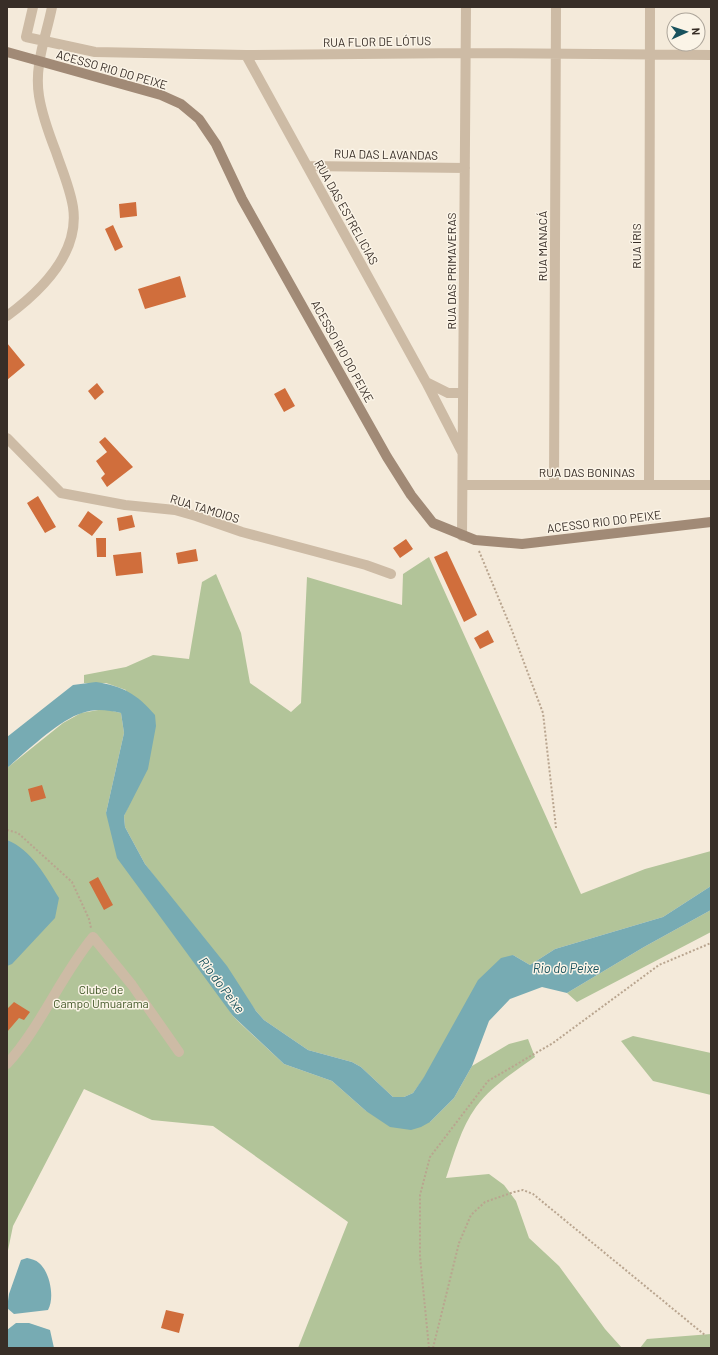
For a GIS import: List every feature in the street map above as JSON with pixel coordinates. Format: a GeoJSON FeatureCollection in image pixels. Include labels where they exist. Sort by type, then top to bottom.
{"type":"FeatureCollection","features":[{"type":"Feature","properties":{"kind":"street","name":"RUA FLOR DE LÓTUS"},"geometry":{"type":"LineString","coordinates":[[33,7],[26,37],[45,43],[95,52],[246,55],[466,53],[711,55]]}},
{"type":"Feature","properties":{"kind":"street"},"geometry":{"type":"LineString","coordinates":[[7,316],[44,284],[63,258],[73,226],[73,208],[70,191],[44,119],[39,98],[37,80],[38,61],[45,43],[52,7]]}},
{"type":"Feature","properties":{"kind":"street","name":"RUA DAS PRIMAVERAS"},"geometry":{"type":"LineString","coordinates":[[462,536],[466,7]]}},
{"type":"Feature","properties":{"kind":"street","name":"RUA MANACÁ"},"geometry":{"type":"LineString","coordinates":[[554,485],[556,7]]}},
{"type":"Feature","properties":{"kind":"street","name":"RUA ÍRIS"},"geometry":{"type":"LineString","coordinates":[[649,485],[650,7]]}},
{"type":"Feature","properties":{"kind":"street","name":"ACESSO RIO DO PEIXE"},"geometry":{"type":"LineString","coordinates":[[7,52],[161,95],[180,104],[198,119],[216,144],[242,200],[383,450],[411,495],[433,523],[475,540],[522,544],[596,537],[692,523],[711,522]]}},
{"type":"Feature","properties":{"kind":"street","name":"RUA DAS ESTRELICIAS"},"geometry":{"type":"LineString","coordinates":[[246,55],[426,382],[463,454]]}},
{"type":"Feature","properties":{"kind":"street","name":"RUA DAS LAVANDAS"},"geometry":{"type":"LineString","coordinates":[[307,166],[465,168]]}},
{"type":"Feature","properties":{"kind":"street"},"geometry":{"type":"LineString","coordinates":[[426,382],[448,393],[463,393]]}},
{"type":"Feature","properties":{"kind":"street","name":"RUA TAMOIOS"},"geometry":{"type":"LineString","coordinates":[[7,438],[61,493],[125,505],[175,510],[242,532],[366,565],[391,574]]}},
{"type":"Feature","properties":{"kind":"street","name":"RUA DAS BONINAS"},"geometry":{"type":"LineString","coordinates":[[463,485],[711,485]]}},
{"type":"Feature","properties":{"kind":"street"},"geometry":{"type":"LineString","coordinates":[[7,1064],[25,1043],[80,953],[93,937],[132,985],[179,1052]]}},
{"type":"Feature","properties":{"kind":"path"},"geometry":{"type":"LineString","coordinates":[[475,540],[511,628],[543,713],[556,828]]}},
{"type":"Feature","properties":{"kind":"path"},"geometry":{"type":"LineString","coordinates":[[7,830],[18,833],[72,882],[89,919],[93,937]]}},
{"type":"Feature","properties":{"kind":"path"},"geometry":{"type":"LineString","coordinates":[[429,1348],[420,1257],[420,1195],[430,1157],[488,1081],[553,1043],[659,965],[711,943]]}},
{"type":"Feature","properties":{"kind":"path"},"geometry":{"type":"LineString","coordinates":[[433,1348],[459,1243],[471,1215],[486,1202],[523,1190],[533,1194],[706,1336]]}},
{"type":"Feature","properties":{"kind":"green space"},"geometry":{"type":"Polygon","coordinates":[[[429,557],[581,894],[645,869],[711,851],[711,886],[663,917],[555,949],[530,965],[513,955],[413,1093],[404,1097],[393,1097],[361,1067],[352,1062],[308,1050],[264,1020],[145,864],[125,827],[124,816],[128,807],[126,690],[106,683],[84,683],[84,675],[126,667],[153,655],[189,659],[202,582],[216,574],[241,633],[250,683],[291,712],[301,703],[307,577],[402,605],[403,574],[429,557]]]}},
{"type":"Feature","properties":{"kind":"green space","name":"Clube de Campo Umuarama"},"geometry":{"type":"Polygon","coordinates":[[[104,709],[121,713],[124,733],[106,813],[233,1016],[284,1064],[332,1081],[366,1111],[430,1122],[454,1098],[472,1066],[509,1044],[528,1039],[535,1057],[496,1086],[476,1107],[462,1132],[446,1178],[489,1174],[504,1185],[516,1201],[529,1238],[559,1266],[605,1329],[622,1348],[298,1348],[348,1222],[213,1126],[152,1120],[84,1089],[13,1226],[7,1255],[7,768],[63,723],[81,713],[104,709]]]}},
{"type":"Feature","properties":{"kind":"green space"},"geometry":{"type":"Polygon","coordinates":[[[711,910],[711,932],[577,1002],[567,993],[644,947],[711,910]]]}},
{"type":"Feature","properties":{"kind":"green space"},"geometry":{"type":"Polygon","coordinates":[[[633,1036],[711,1053],[711,1095],[653,1081],[621,1041],[633,1036]]]}},
{"type":"Feature","properties":{"kind":"green space"},"geometry":{"type":"Polygon","coordinates":[[[711,1334],[711,1348],[640,1348],[647,1339],[711,1334]]]}},
{"type":"Feature","properties":{"kind":"water","name":"Rio do Peixe"},"geometry":{"type":"Polygon","coordinates":[[[96,682],[114,686],[129,692],[136,696],[155,715],[156,726],[148,769],[124,816],[125,827],[145,864],[227,966],[256,1011],[264,1020],[308,1050],[352,1062],[361,1067],[393,1097],[404,1097],[413,1093],[424,1077],[478,980],[501,958],[513,955],[530,965],[555,949],[663,917],[711,886],[711,910],[644,947],[567,993],[542,987],[510,999],[489,1021],[472,1066],[454,1098],[430,1122],[421,1127],[411,1130],[390,1127],[366,1111],[332,1081],[284,1064],[233,1016],[117,858],[106,813],[124,733],[121,713],[97,710],[87,711],[73,717],[53,729],[7,768],[7,737],[73,685],[96,682]]]}},
{"type":"Feature","properties":{"kind":"water"},"geometry":{"type":"Polygon","coordinates":[[[7,840],[16,844],[31,857],[59,898],[55,918],[12,964],[7,966],[7,840]]]}},
{"type":"Feature","properties":{"kind":"water"},"geometry":{"type":"Polygon","coordinates":[[[27,1258],[38,1262],[46,1272],[49,1279],[51,1292],[50,1305],[48,1310],[14,1314],[7,1308],[9,1294],[21,1260],[27,1258]]]}},
{"type":"Feature","properties":{"kind":"water"},"geometry":{"type":"Polygon","coordinates":[[[16,1323],[29,1323],[50,1330],[54,1348],[7,1348],[7,1330],[16,1323]]]}},
{"type":"Feature","properties":{"kind":"building"},"geometry":{"type":"Polygon","coordinates":[[[136,202],[137,216],[120,218],[119,204],[136,202]]]}},
{"type":"Feature","properties":{"kind":"building"},"geometry":{"type":"Polygon","coordinates":[[[113,225],[123,247],[115,251],[105,229],[113,225]]]}},
{"type":"Feature","properties":{"kind":"building"},"geometry":{"type":"Polygon","coordinates":[[[180,276],[186,297],[145,309],[138,289],[180,276]]]}},
{"type":"Feature","properties":{"kind":"building"},"geometry":{"type":"Polygon","coordinates":[[[7,343],[25,365],[7,380],[7,343]]]}},
{"type":"Feature","properties":{"kind":"building"},"geometry":{"type":"Polygon","coordinates":[[[97,383],[104,392],[95,400],[88,391],[97,383]]]}},
{"type":"Feature","properties":{"kind":"building"},"geometry":{"type":"Polygon","coordinates":[[[285,388],[295,406],[284,412],[274,394],[285,388]]]}},
{"type":"Feature","properties":{"kind":"building"},"geometry":{"type":"Polygon","coordinates":[[[105,437],[133,467],[107,487],[101,478],[105,474],[96,461],[107,452],[99,442],[105,437]]]}},
{"type":"Feature","properties":{"kind":"building"},"geometry":{"type":"Polygon","coordinates":[[[38,496],[56,527],[45,533],[27,503],[38,496]]]}},
{"type":"Feature","properties":{"kind":"building"},"geometry":{"type":"Polygon","coordinates":[[[88,511],[103,522],[92,536],[78,526],[88,511]]]}},
{"type":"Feature","properties":{"kind":"building"},"geometry":{"type":"Polygon","coordinates":[[[132,515],[135,527],[119,531],[117,518],[132,515]]]}},
{"type":"Feature","properties":{"kind":"building"},"geometry":{"type":"Polygon","coordinates":[[[96,538],[106,538],[106,557],[97,557],[96,538]]]}},
{"type":"Feature","properties":{"kind":"building"},"geometry":{"type":"Polygon","coordinates":[[[406,539],[413,549],[400,558],[393,548],[406,539]]]}},
{"type":"Feature","properties":{"kind":"building"},"geometry":{"type":"Polygon","coordinates":[[[196,549],[198,561],[178,564],[176,553],[196,549]]]}},
{"type":"Feature","properties":{"kind":"building"},"geometry":{"type":"Polygon","coordinates":[[[447,551],[477,615],[464,622],[434,557],[447,551]]]}},
{"type":"Feature","properties":{"kind":"building"},"geometry":{"type":"Polygon","coordinates":[[[141,552],[143,573],[116,576],[113,555],[141,552]]]}},
{"type":"Feature","properties":{"kind":"building"},"geometry":{"type":"Polygon","coordinates":[[[488,630],[494,642],[480,649],[474,638],[488,630]]]}},
{"type":"Feature","properties":{"kind":"building"},"geometry":{"type":"Polygon","coordinates":[[[42,785],[46,798],[31,802],[28,789],[42,785]]]}},
{"type":"Feature","properties":{"kind":"building"},"geometry":{"type":"Polygon","coordinates":[[[98,877],[113,905],[104,910],[89,882],[98,877]]]}},
{"type":"Feature","properties":{"kind":"building"},"geometry":{"type":"Polygon","coordinates":[[[14,1002],[30,1012],[24,1020],[19,1018],[7,1032],[7,1009],[14,1002]]]}},
{"type":"Feature","properties":{"kind":"building"},"geometry":{"type":"Polygon","coordinates":[[[166,1310],[184,1314],[179,1333],[161,1328],[166,1310]]]}}]}
